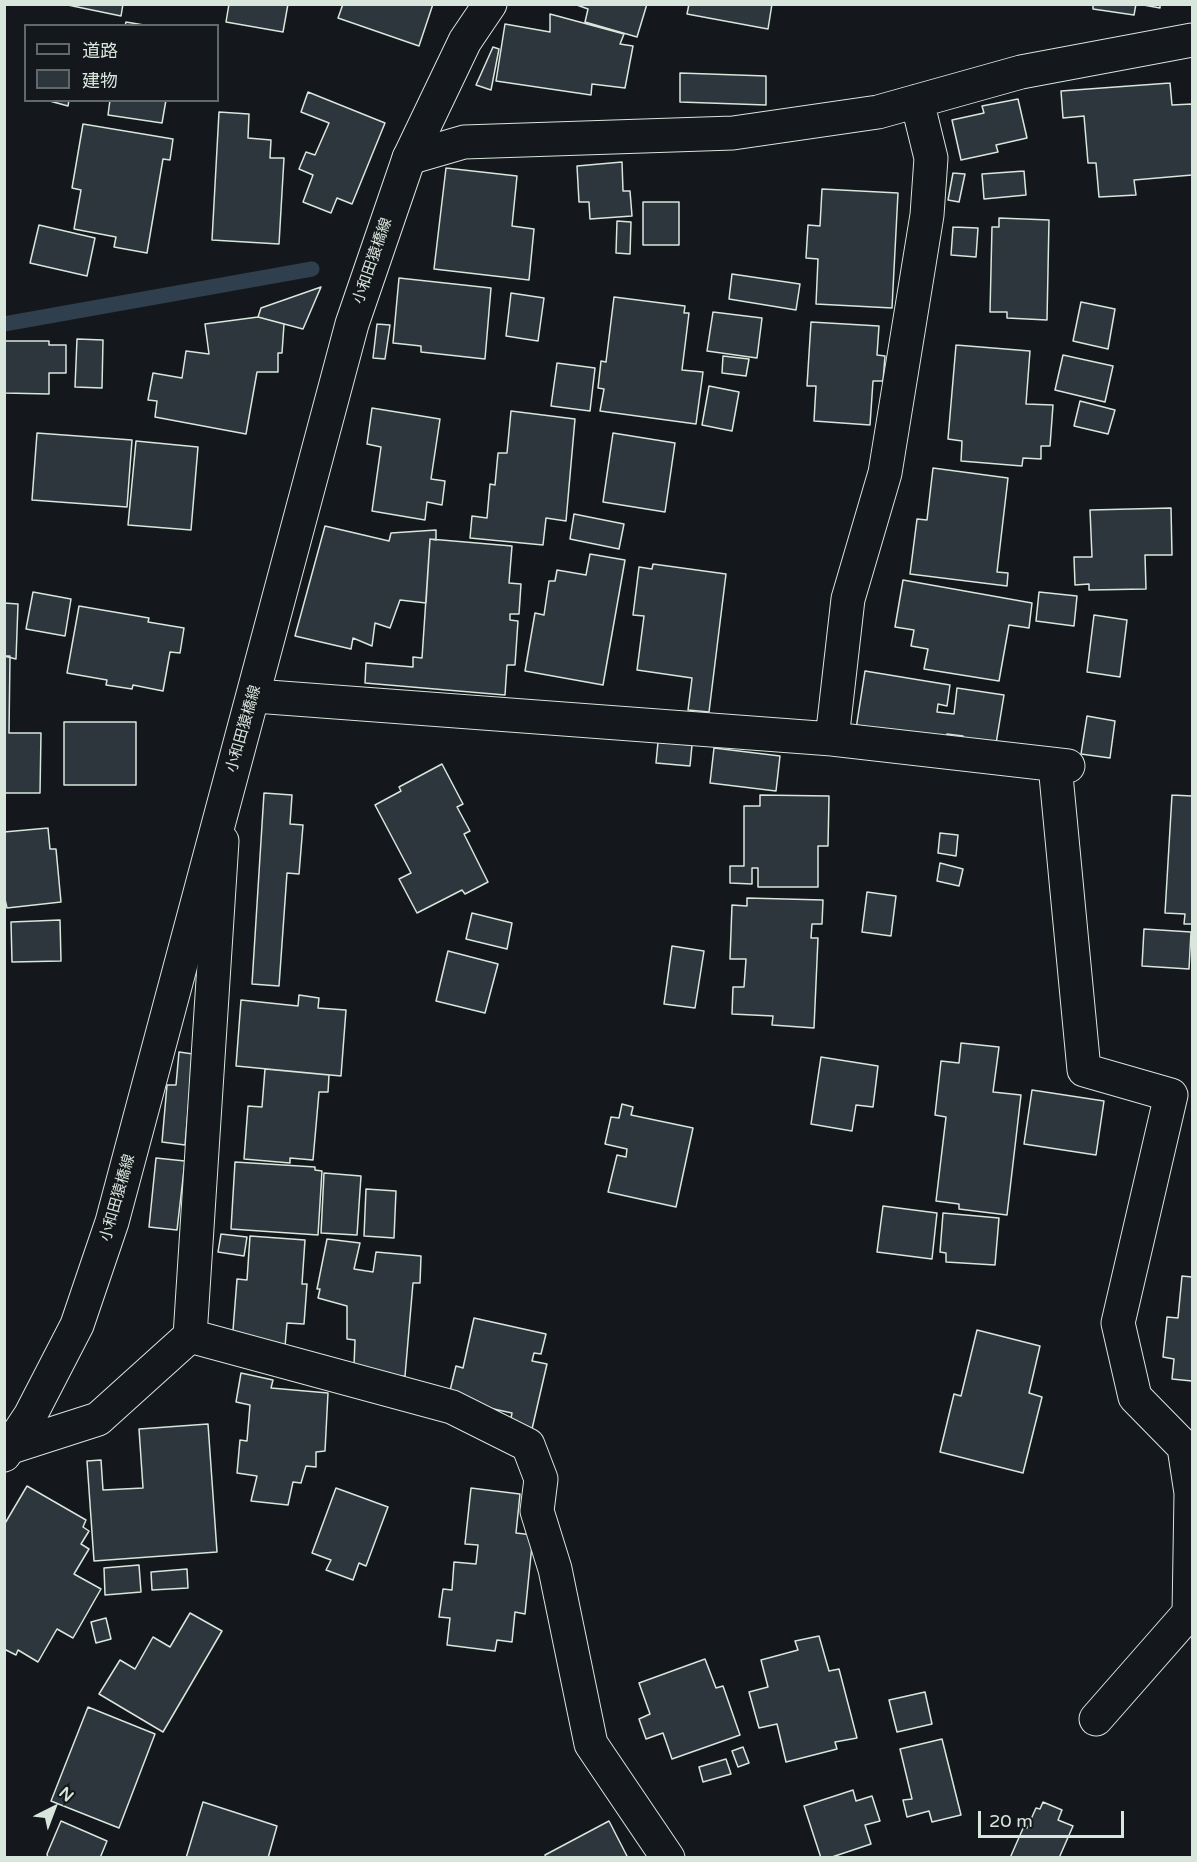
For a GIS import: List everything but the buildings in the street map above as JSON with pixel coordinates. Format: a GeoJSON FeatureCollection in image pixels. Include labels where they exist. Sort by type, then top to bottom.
{"type":"FeatureCollection","features":[{"type":"Feature","properties":{"kind":"street","name":"小和田猿橋線"},"geometry":{"type":"LineString","coordinates":[[8,1451],[30,1416],[77,1325],[112,1222],[225,795],[255,696],[352,324],[409,158],[465,41],[490,4]]}},
{"type":"Feature","properties":{"kind":"street"},"geometry":{"type":"LineString","coordinates":[[409,158],[464,142],[733,133],[878,112],[1021,72],[1192,40]]}},
{"type":"Feature","properties":{"kind":"street"},"geometry":{"type":"LineString","coordinates":[[832,739],[848,598],[885,473],[927,215],[931,158],[917,101]]}},
{"type":"Feature","properties":{"kind":"street"},"geometry":{"type":"LineString","coordinates":[[255,696],[832,739],[1061,765],[1084,1070],[1171,1095],[1118,1323],[1135,1397],[1184,1447],[1191,1493],[1189,1613],[1096,1719]]}},
{"type":"Feature","properties":{"kind":"street"},"geometry":{"type":"LineString","coordinates":[[8,1451],[98,1419],[190,1336],[225,795]]}},
{"type":"Feature","properties":{"kind":"street"},"geometry":{"type":"LineString","coordinates":[[190,1336],[452,1407],[528,1445],[540,1479],[537,1511],[555,1569],[591,1744],[668,1857]]}},
{"type":"Feature","properties":{"kind":"waterway"},"geometry":{"type":"LineString","coordinates":[[4,324],[312,269]]}}]}
